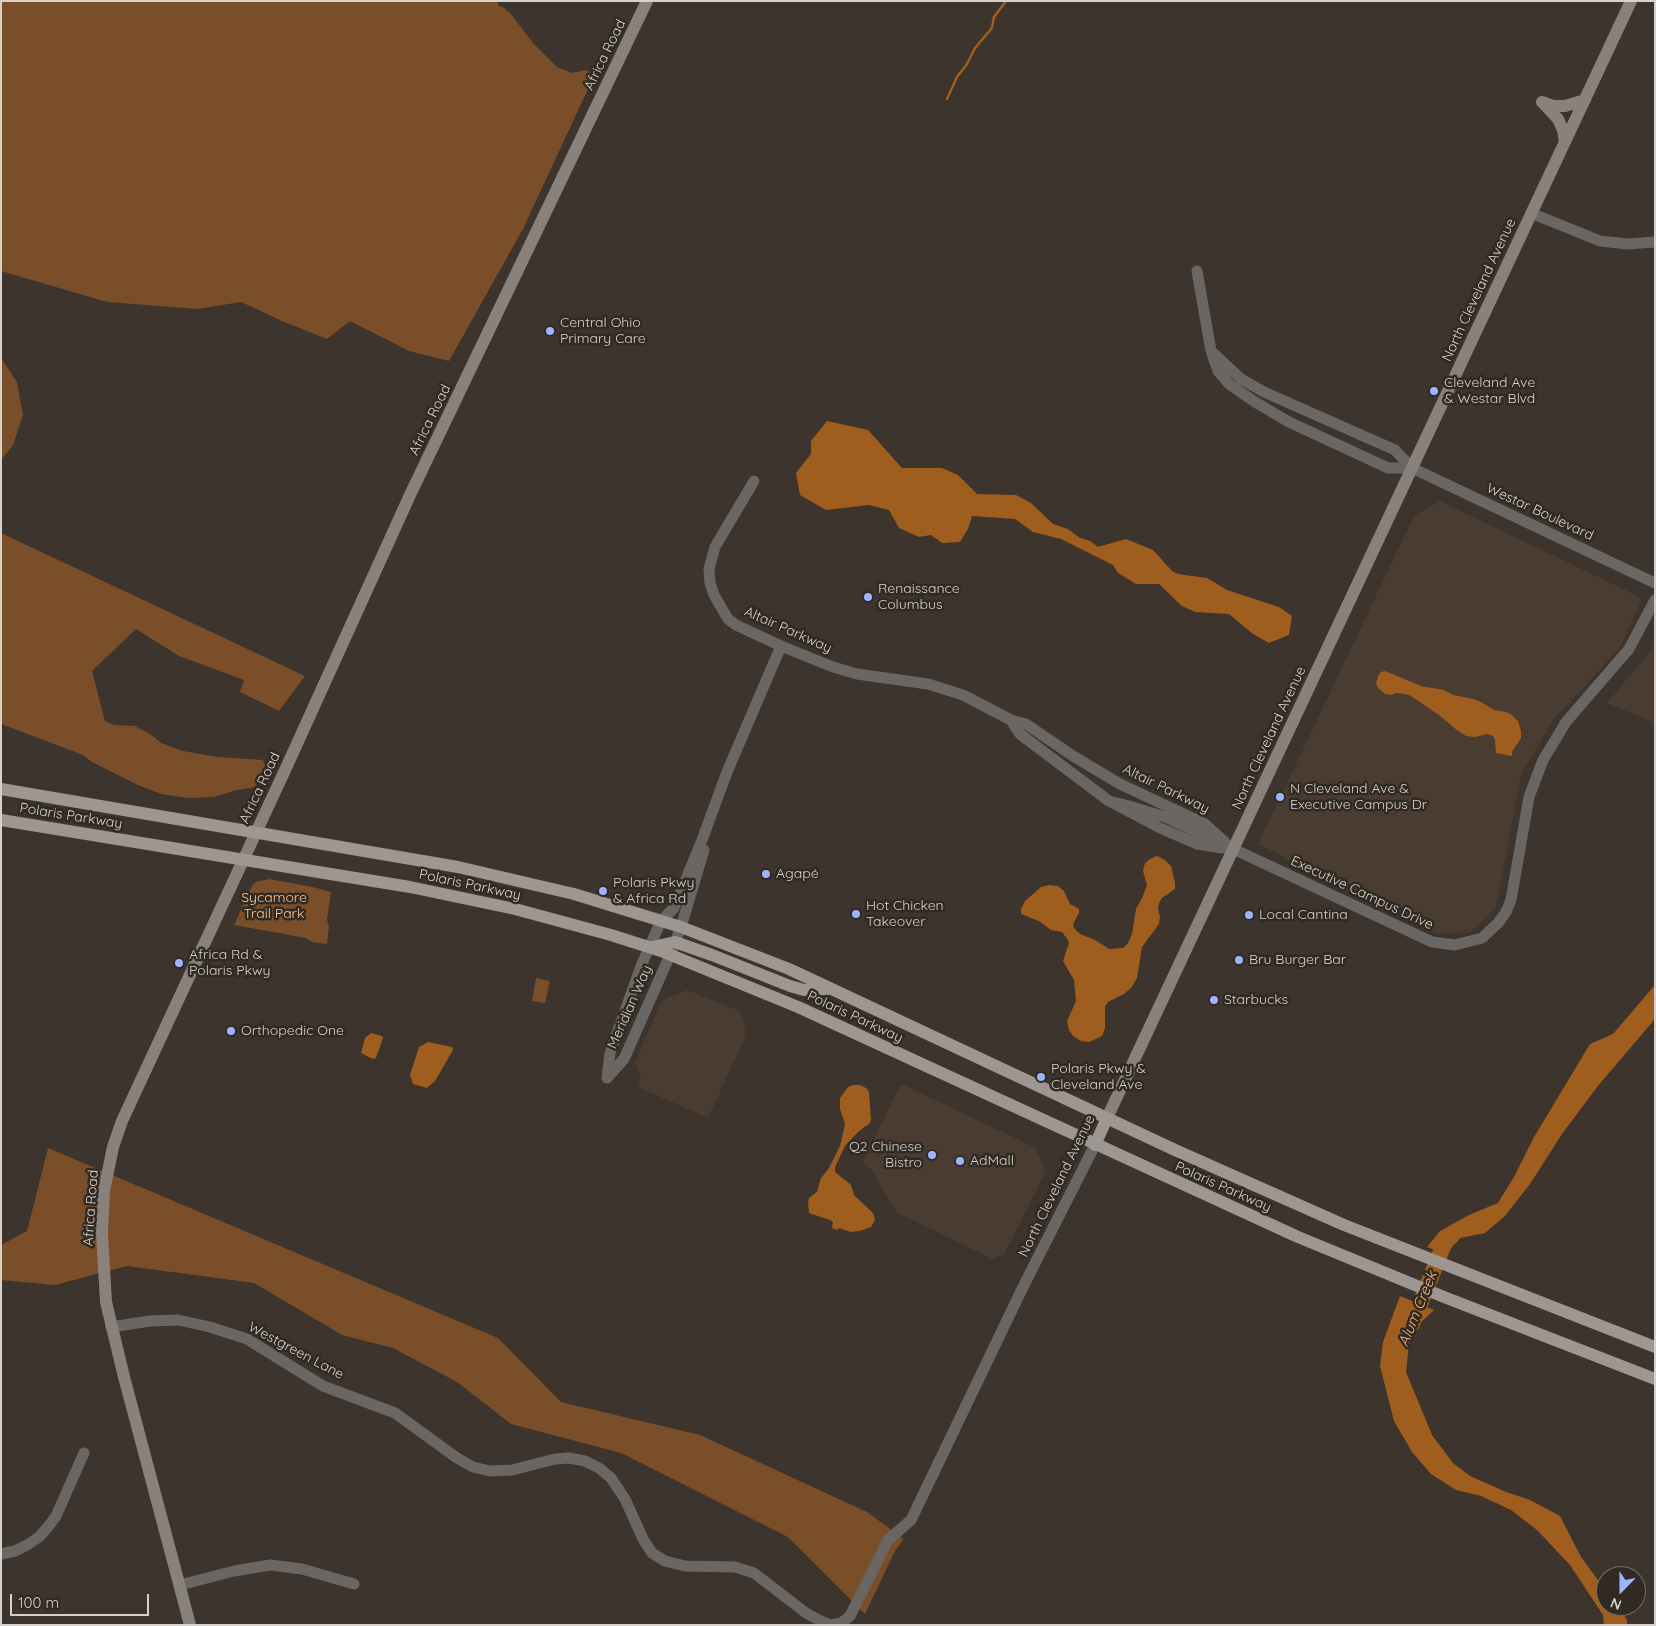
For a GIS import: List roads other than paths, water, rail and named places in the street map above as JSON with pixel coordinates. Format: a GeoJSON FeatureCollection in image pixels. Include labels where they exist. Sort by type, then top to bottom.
{"type":"FeatureCollection","features":[{"type":"Feature","properties":{"kind":"main road","name":"Polaris Parkway"},"geometry":{"type":"LineString","coordinates":[[1,789],[458,867],[518,880],[600,902],[681,927],[789,969],[1107,1118],[1344,1225],[1655,1347]]}},
{"type":"Feature","properties":{"kind":"main road","name":"Polaris Parkway"},"geometry":{"type":"LineString","coordinates":[[1,820],[410,887],[515,910],[611,935],[650,948]]}},
{"type":"Feature","properties":{"kind":"main road"},"geometry":{"type":"LineString","coordinates":[[650,948],[673,949],[712,955],[790,986],[804,990],[830,989]]}},
{"type":"Feature","properties":{"kind":"main road","name":"Polaris Parkway"},"geometry":{"type":"LineString","coordinates":[[673,949],[1298,1237],[1393,1277],[1655,1379]]}},
{"type":"Feature","properties":{"kind":"main road","name":"North Cleveland Avenue"},"geometry":{"type":"LineString","coordinates":[[1095,1145],[1107,1118]]}},
{"type":"Feature","properties":{"kind":"street","name":"Africa Road"},"geometry":{"type":"LineString","coordinates":[[190,1625],[106,1302],[102,1233],[106,1180],[113,1147],[122,1121],[410,495],[647,1]]}},
{"type":"Feature","properties":{"kind":"street","name":"North Cleveland Avenue"},"geometry":{"type":"LineString","coordinates":[[1107,1118],[1631,1]]}},
{"type":"Feature","properties":{"kind":"street"},"geometry":{"type":"LineString","coordinates":[[1565,142],[1563,130],[1558,119],[1542,102],[1553,106],[1565,106],[1585,100]]}},
{"type":"Feature","properties":{"kind":"street"},"geometry":{"type":"LineString","coordinates":[[1531,214],[1600,241],[1628,244],[1655,242]]}},
{"type":"Feature","properties":{"kind":"street","name":"Westar Boulevard"},"geometry":{"type":"LineString","coordinates":[[1197,271],[1211,351],[1218,371],[1229,384],[1289,422],[1388,468],[1412,468]]}},
{"type":"Feature","properties":{"kind":"street","name":"Westar Boulevard"},"geometry":{"type":"LineString","coordinates":[[1211,351],[1241,379],[1285,402],[1395,450],[1412,468],[1655,583]]}},
{"type":"Feature","properties":{"kind":"street","name":"Altair Parkway"},"geometry":{"type":"LineString","coordinates":[[754,481],[715,547],[709,569],[710,583],[714,595],[728,618],[736,624],[781,646],[833,667],[857,674],[928,684],[963,695],[1011,720],[1026,724],[1072,756],[1120,784],[1205,824],[1233,850]]}},
{"type":"Feature","properties":{"kind":"street","name":"Executive Campus Drive"},"geometry":{"type":"LineString","coordinates":[[1233,850],[1432,942],[1455,945],[1482,938],[1498,923],[1506,912],[1511,900],[1529,798],[1543,760],[1566,722],[1629,649],[1655,600]]}},
{"type":"Feature","properties":{"kind":"street","name":"Meridian Way"},"geometry":{"type":"LineString","coordinates":[[710,819],[697,877],[673,949],[624,1059],[607,1078],[610,1052],[641,966],[661,921],[674,908],[710,819],[726,772],[781,646]]}},
{"type":"Feature","properties":{"kind":"street","name":"Altair Parkway"},"geometry":{"type":"LineString","coordinates":[[1011,720],[1020,734],[1109,801],[1160,828],[1197,844],[1233,850]]}},
{"type":"Feature","properties":{"kind":"street","name":"North Cleveland Avenue"},"geometry":{"type":"LineString","coordinates":[[926,1485],[1095,1145]]}},
{"type":"Feature","properties":{"kind":"street","name":"Westgreen Lane"},"geometry":{"type":"LineString","coordinates":[[111,1327],[150,1321],[178,1320],[210,1327],[247,1339],[323,1386],[395,1413],[457,1458],[474,1467],[490,1471],[512,1470],[555,1459],[569,1458],[585,1461],[599,1468],[611,1478],[625,1499],[643,1539],[652,1553],[665,1561],[685,1566],[734,1567],[754,1573],[806,1613],[831,1624],[841,1623],[850,1616],[888,1540],[911,1520],[926,1485]]}},
{"type":"Feature","properties":{"kind":"street"},"geometry":{"type":"LineString","coordinates":[[1,1554],[27,1545],[39,1537],[48,1527],[56,1516],[84,1453]]}},
{"type":"Feature","properties":{"kind":"street"},"geometry":{"type":"LineString","coordinates":[[180,1585],[240,1569],[270,1565],[302,1569],[354,1584]]}},
{"type":"Feature","properties":{"kind":"water"},"geometry":{"type":"Polygon","coordinates":[[[827,421],[868,430],[902,468],[942,468],[958,475],[977,494],[1016,495],[1031,503],[1053,524],[1068,529],[1080,538],[1090,541],[1098,547],[1126,539],[1153,550],[1172,571],[1178,574],[1207,578],[1227,590],[1279,607],[1292,616],[1289,635],[1269,643],[1253,634],[1229,614],[1195,612],[1182,606],[1159,584],[1136,584],[1118,573],[1113,565],[1061,539],[1033,532],[1015,519],[972,516],[968,529],[960,542],[942,543],[931,535],[919,537],[899,528],[889,510],[869,505],[826,510],[800,495],[796,473],[811,454],[811,441],[827,421]]]}},
{"type":"Feature","properties":{"kind":"water"},"geometry":{"type":"Polygon","coordinates":[[[1385,671],[1421,686],[1444,690],[1453,695],[1473,699],[1494,710],[1512,715],[1518,721],[1521,738],[1512,752],[1512,756],[1496,753],[1493,736],[1487,734],[1475,737],[1466,736],[1411,696],[1396,693],[1391,695],[1385,694],[1378,688],[1376,683],[1381,672],[1385,671]]]}},
{"type":"Feature","properties":{"kind":"water"},"geometry":{"type":"Polygon","coordinates":[[[1157,856],[1171,866],[1175,889],[1162,898],[1159,903],[1159,924],[1142,947],[1137,978],[1131,988],[1108,1002],[1105,1007],[1105,1028],[1102,1036],[1089,1042],[1081,1041],[1073,1036],[1067,1021],[1076,1001],[1074,980],[1063,961],[1069,943],[1068,940],[1062,932],[1051,930],[1039,921],[1021,914],[1021,909],[1025,901],[1041,887],[1049,885],[1058,886],[1064,891],[1070,904],[1079,909],[1073,924],[1080,934],[1095,940],[1109,949],[1123,948],[1128,943],[1132,934],[1136,909],[1147,885],[1143,871],[1145,863],[1157,856]]]}},
{"type":"Feature","properties":{"kind":"water"},"geometry":{"type":"Polygon","coordinates":[[[1655,985],[1655,1019],[1597,1087],[1562,1134],[1530,1184],[1505,1216],[1485,1233],[1460,1238],[1446,1254],[1427,1247],[1440,1231],[1469,1215],[1498,1203],[1514,1177],[1534,1137],[1590,1044],[1613,1034],[1655,985]]]}},
{"type":"Feature","properties":{"kind":"water"},"geometry":{"type":"Polygon","coordinates":[[[371,1033],[383,1038],[376,1058],[373,1059],[361,1053],[365,1038],[371,1033]]]}},
{"type":"Feature","properties":{"kind":"water"},"geometry":{"type":"Polygon","coordinates":[[[428,1042],[452,1047],[453,1050],[435,1081],[427,1088],[413,1084],[410,1075],[419,1047],[428,1042]]]}},
{"type":"Feature","properties":{"kind":"water"},"geometry":{"type":"Polygon","coordinates":[[[860,1085],[869,1092],[871,1120],[845,1146],[835,1167],[835,1172],[851,1185],[854,1195],[873,1213],[875,1220],[871,1227],[851,1232],[832,1228],[833,1222],[830,1220],[809,1213],[808,1202],[809,1198],[817,1192],[821,1178],[829,1168],[840,1146],[845,1124],[840,1109],[840,1098],[848,1087],[860,1085]]]}},
{"type":"Feature","properties":{"kind":"water"},"geometry":{"type":"Polygon","coordinates":[[[1400,1296],[1434,1310],[1418,1325],[1409,1344],[1406,1372],[1432,1435],[1453,1463],[1470,1476],[1530,1500],[1560,1516],[1581,1557],[1596,1577],[1596,1604],[1570,1565],[1537,1530],[1511,1510],[1481,1496],[1456,1490],[1431,1474],[1412,1452],[1394,1421],[1380,1366],[1383,1342],[1400,1296]]]}},
{"type":"Feature","properties":{"kind":"water"},"geometry":{"type":"Polygon","coordinates":[[[1603,1616],[1624,1616],[1627,1620],[1627,1625],[1604,1625],[1603,1616]]]}},
{"type":"Feature","properties":{"kind":"waterway"},"geometry":{"type":"LineString","coordinates":[[947,99],[957,77],[967,64],[975,48],[992,28],[994,17],[1006,1]]}},
{"type":"Feature","properties":{"kind":"waterway","name":"Alum Creek"},"geometry":{"type":"LineString","coordinates":[[1412,1324],[1446,1239],[1452,1236]]}},
{"type":"Feature","properties":{"kind":"place","name":"Central Ohio Primary Care"},"geometry":{"type":"Point","coordinates":[550,331]}},
{"type":"Feature","properties":{"kind":"place","name":"Cleveland Ave & Westar Blvd"},"geometry":{"type":"Point","coordinates":[1434,391]}},
{"type":"Feature","properties":{"kind":"place","name":"Renaissance Columbus"},"geometry":{"type":"Point","coordinates":[868,597]}},
{"type":"Feature","properties":{"kind":"place","name":"N Cleveland Ave & Executive Campus Dr"},"geometry":{"type":"Point","coordinates":[1280,797]}},
{"type":"Feature","properties":{"kind":"place","name":"Agapé"},"geometry":{"type":"Point","coordinates":[766,874]}},
{"type":"Feature","properties":{"kind":"place","name":"Polaris Pkwy & Africa Rd"},"geometry":{"type":"Point","coordinates":[603,891]}},
{"type":"Feature","properties":{"kind":"place","name":"Hot Chicken Takeover"},"geometry":{"type":"Point","coordinates":[856,914]}},
{"type":"Feature","properties":{"kind":"place","name":"Local Cantina"},"geometry":{"type":"Point","coordinates":[1249,915]}},
{"type":"Feature","properties":{"kind":"place","name":"Bru Burger Bar"},"geometry":{"type":"Point","coordinates":[1239,960]}},
{"type":"Feature","properties":{"kind":"place","name":"Africa Rd & Polaris Pkwy"},"geometry":{"type":"Point","coordinates":[179,963]}},
{"type":"Feature","properties":{"kind":"place","name":"Starbucks"},"geometry":{"type":"Point","coordinates":[1214,1000]}},
{"type":"Feature","properties":{"kind":"place","name":"Orthopedic One"},"geometry":{"type":"Point","coordinates":[231,1031]}},
{"type":"Feature","properties":{"kind":"place","name":"Polaris Pkwy & Cleveland Ave"},"geometry":{"type":"Point","coordinates":[1041,1077]}},
{"type":"Feature","properties":{"kind":"place","name":"Q2 Chinese Bistro"},"geometry":{"type":"Point","coordinates":[932,1155]}},
{"type":"Feature","properties":{"kind":"place","name":"AdMall"},"geometry":{"type":"Point","coordinates":[960,1161]}},
{"type":"Feature","properties":{"kind":"park label","name":"Sycamore Trail Park"},"geometry":{"type":"Point","coordinates":[274,906]}}]}
